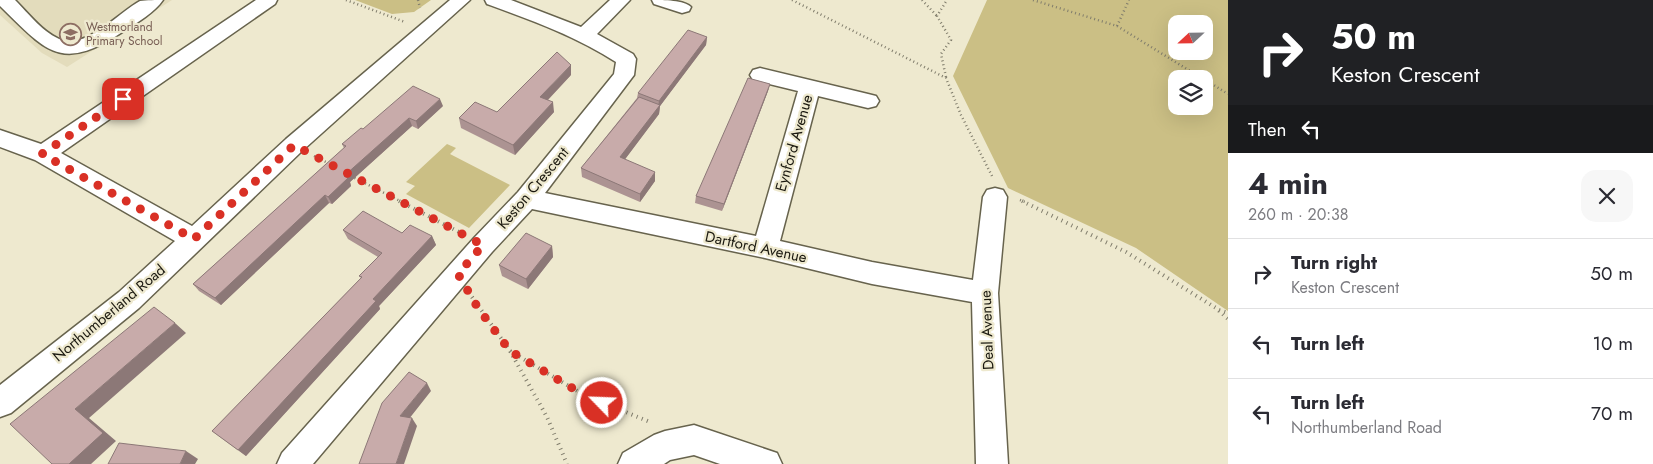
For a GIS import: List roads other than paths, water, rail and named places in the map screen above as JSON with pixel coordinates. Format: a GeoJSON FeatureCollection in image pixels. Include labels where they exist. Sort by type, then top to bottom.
{"type":"FeatureCollection","features":[{"type":"Feature","properties":{"kind":"street"},"geometry":{"type":"LineString","coordinates":[[4,0],[52,44],[63,49],[74,49],[94,41],[154,0]]}},
{"type":"Feature","properties":{"kind":"street"},"geometry":{"type":"LineString","coordinates":[[42,154],[268,0]]}},
{"type":"Feature","properties":{"kind":"street","name":"Northumberland Road"},"geometry":{"type":"LineString","coordinates":[[0,403],[130,300],[294,145],[461,0]]}},
{"type":"Feature","properties":{"kind":"street","name":"Keston Crescent"},"geometry":{"type":"LineString","coordinates":[[293,464],[483,245],[527,200],[624,75],[626,60],[584,35],[494,0]]}},
{"type":"Feature","properties":{"kind":"street"},"geometry":{"type":"LineString","coordinates":[[584,35],[621,0]]}},
{"type":"Feature","properties":{"kind":"street"},"geometry":{"type":"LineString","coordinates":[[661,0],[682,7]]}},
{"type":"Feature","properties":{"kind":"street","name":"Eynford Avenue"},"geometry":{"type":"LineString","coordinates":[[760,75],[810,87],[765,248]]}},
{"type":"Feature","properties":{"kind":"street"},"geometry":{"type":"LineString","coordinates":[[810,87],[868,101]]}},
{"type":"Feature","properties":{"kind":"street"},"geometry":{"type":"LineString","coordinates":[[0,138],[42,154],[194,239]]}},
{"type":"Feature","properties":{"kind":"street","name":"Deal Avenue"},"geometry":{"type":"LineString","coordinates":[[992,464],[985,293],[1002,192]]}},
{"type":"Feature","properties":{"kind":"street","name":"Dartford Avenue"},"geometry":{"type":"LineString","coordinates":[[527,200],[765,248],[872,273],[985,293]]}},
{"type":"Feature","properties":{"kind":"street"},"geometry":{"type":"LineString","coordinates":[[634,464],[665,446],[694,440],[766,464]]}},
{"type":"Feature","properties":{"kind":"place","name":"Westmorland Primary School"},"geometry":{"type":"Point","coordinates":[70,34]}}]}
